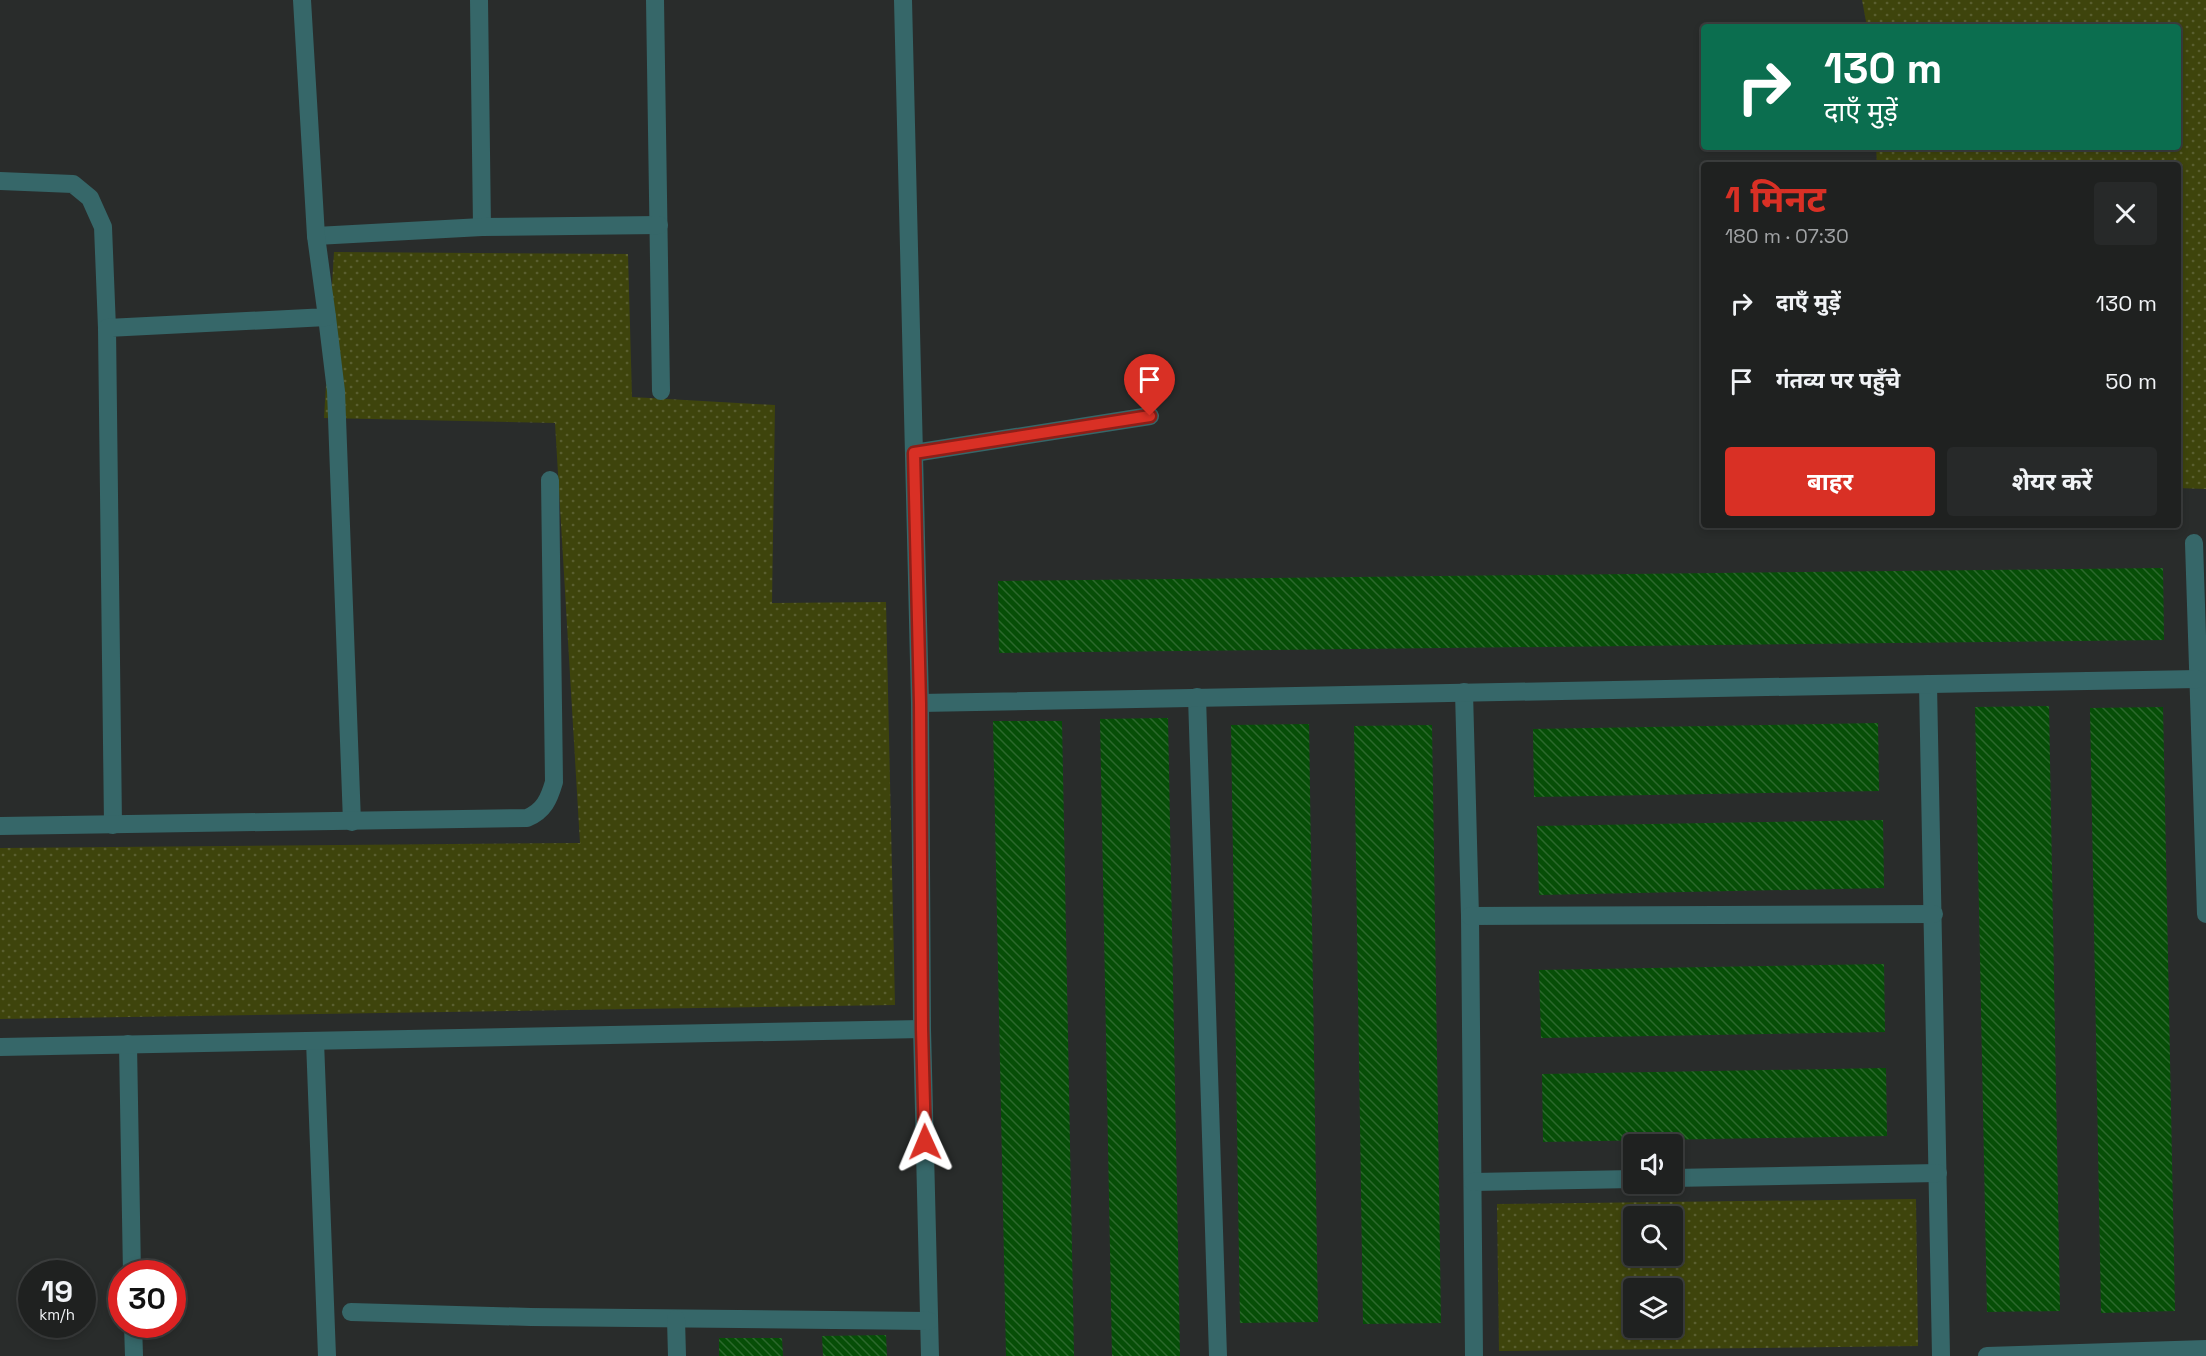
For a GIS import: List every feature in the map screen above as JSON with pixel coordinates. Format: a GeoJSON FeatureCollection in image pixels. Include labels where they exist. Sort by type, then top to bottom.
{"type":"FeatureCollection","features":[{"type":"Feature","properties":{"kind":"street"},"geometry":{"type":"LineString","coordinates":[[302,0],[316,236],[336,392],[352,822]]}},
{"type":"Feature","properties":{"kind":"street"},"geometry":{"type":"LineString","coordinates":[[479,0],[482,227]]}},
{"type":"Feature","properties":{"kind":"street"},"geometry":{"type":"LineString","coordinates":[[655,0],[661,391]]}},
{"type":"Feature","properties":{"kind":"street"},"geometry":{"type":"LineString","coordinates":[[903,0],[920,703],[922,1029],[930,1356]]}},
{"type":"Feature","properties":{"kind":"street"},"geometry":{"type":"LineString","coordinates":[[0,181],[73,184],[90,198],[103,228],[107,328],[113,825]]}},
{"type":"Feature","properties":{"kind":"street"},"geometry":{"type":"LineString","coordinates":[[316,236],[482,227],[659,225]]}},
{"type":"Feature","properties":{"kind":"street"},"geometry":{"type":"LineString","coordinates":[[107,328],[327,317]]}},
{"type":"Feature","properties":{"kind":"street"},"geometry":{"type":"LineString","coordinates":[[914,453],[1150,416]]}},
{"type":"Feature","properties":{"kind":"street"},"geometry":{"type":"LineString","coordinates":[[0,826],[352,822],[527,818],[538,814],[549,799],[554,782],[549,480]]}},
{"type":"Feature","properties":{"kind":"street"},"geometry":{"type":"LineString","coordinates":[[2194,543],[2206,914]]}},
{"type":"Feature","properties":{"kind":"street"},"geometry":{"type":"LineString","coordinates":[[920,703],[2199,679]]}},
{"type":"Feature","properties":{"kind":"street"},"geometry":{"type":"LineString","coordinates":[[1928,684],[1941,1356]]}},
{"type":"Feature","properties":{"kind":"street"},"geometry":{"type":"LineString","coordinates":[[1464,692],[1470,916],[1474,1356]]}},
{"type":"Feature","properties":{"kind":"street"},"geometry":{"type":"LineString","coordinates":[[1197,697],[1218,1356]]}},
{"type":"Feature","properties":{"kind":"street"},"geometry":{"type":"LineString","coordinates":[[1470,916],[1934,914]]}},
{"type":"Feature","properties":{"kind":"street"},"geometry":{"type":"LineString","coordinates":[[0,1047],[922,1029]]}},
{"type":"Feature","properties":{"kind":"street"},"geometry":{"type":"LineString","coordinates":[[315,1041],[327,1356]]}},
{"type":"Feature","properties":{"kind":"street"},"geometry":{"type":"LineString","coordinates":[[128,1044],[132,1260]]}},
{"type":"Feature","properties":{"kind":"street"},"geometry":{"type":"LineString","coordinates":[[1683,1178],[1938,1173]]}},
{"type":"Feature","properties":{"kind":"street"},"geometry":{"type":"LineString","coordinates":[[1473,1182],[1623,1179]]}},
{"type":"Feature","properties":{"kind":"street"},"geometry":{"type":"LineString","coordinates":[[351,1312],[676,1319],[929,1321]]}},
{"type":"Feature","properties":{"kind":"street"},"geometry":{"type":"LineString","coordinates":[[676,1319],[677,1356]]}},
{"type":"Feature","properties":{"kind":"street"},"geometry":{"type":"LineString","coordinates":[[133,1338],[134,1356]]}},
{"type":"Feature","properties":{"kind":"street"},"geometry":{"type":"LineString","coordinates":[[1987,1356],[2206,1349]]}},
{"type":"Feature","properties":{"kind":"green space"},"geometry":{"type":"Polygon","coordinates":[[[1862,0],[2206,0],[2206,489],[2181,488],[2181,162],[1877,162],[1876,150],[2181,150],[2181,24],[1866,24],[1862,0]]]}},
{"type":"Feature","properties":{"kind":"green space"},"geometry":{"type":"Polygon","coordinates":[[[334,252],[628,254],[632,397],[775,405],[772,603],[886,602],[895,1005],[0,1019],[0,848],[580,843],[555,423],[324,418],[334,252]]]}},
{"type":"Feature","properties":{"kind":"green space"},"geometry":{"type":"Polygon","coordinates":[[[1916,1199],[1918,1346],[1499,1351],[1497,1204],[1916,1199]]]}},
{"type":"Feature","properties":{"kind":"building"},"geometry":{"type":"Polygon","coordinates":[[[2163,568],[2164,640],[999,653],[998,581],[2163,568]]]}},
{"type":"Feature","properties":{"kind":"building"},"geometry":{"type":"Polygon","coordinates":[[[2049,706],[2060,1311],[1987,1312],[1975,707],[2049,706]]]}},
{"type":"Feature","properties":{"kind":"building"},"geometry":{"type":"Polygon","coordinates":[[[2163,707],[2175,1311],[2101,1313],[2090,708],[2163,707]]]}},
{"type":"Feature","properties":{"kind":"building"},"geometry":{"type":"Polygon","coordinates":[[[1168,718],[1180,1356],[1112,1356],[1100,719],[1168,718]]]}},
{"type":"Feature","properties":{"kind":"building"},"geometry":{"type":"Polygon","coordinates":[[[993,721],[1062,721],[1074,1356],[1006,1356],[993,721]]]}},
{"type":"Feature","properties":{"kind":"building"},"geometry":{"type":"Polygon","coordinates":[[[1878,723],[1879,791],[1534,797],[1533,729],[1878,723]]]}},
{"type":"Feature","properties":{"kind":"building"},"geometry":{"type":"Polygon","coordinates":[[[1309,724],[1318,1322],[1240,1323],[1231,725],[1309,724]]]}},
{"type":"Feature","properties":{"kind":"building"},"geometry":{"type":"Polygon","coordinates":[[[1432,725],[1441,1323],[1363,1324],[1354,726],[1432,725]]]}},
{"type":"Feature","properties":{"kind":"building"},"geometry":{"type":"Polygon","coordinates":[[[1883,820],[1884,888],[1539,895],[1537,826],[1883,820]]]}},
{"type":"Feature","properties":{"kind":"building"},"geometry":{"type":"Polygon","coordinates":[[[1884,964],[1885,1032],[1541,1038],[1539,970],[1884,964]]]}},
{"type":"Feature","properties":{"kind":"building"},"geometry":{"type":"Polygon","coordinates":[[[1886,1068],[1887,1136],[1683,1140],[1683,1134],[1623,1134],[1623,1141],[1543,1142],[1542,1074],[1886,1068]]]}},
{"type":"Feature","properties":{"kind":"building"},"geometry":{"type":"Polygon","coordinates":[[[886,1335],[887,1356],[823,1356],[822,1336],[886,1335]]]}},
{"type":"Feature","properties":{"kind":"building"},"geometry":{"type":"Polygon","coordinates":[[[719,1338],[782,1338],[783,1356],[719,1356],[719,1338]]]}},
{"type":"Feature","properties":{"kind":"route"},"geometry":{"type":"LineString","coordinates":[[925,1142],[920,703],[914,453],[1150,416]]}}]}
